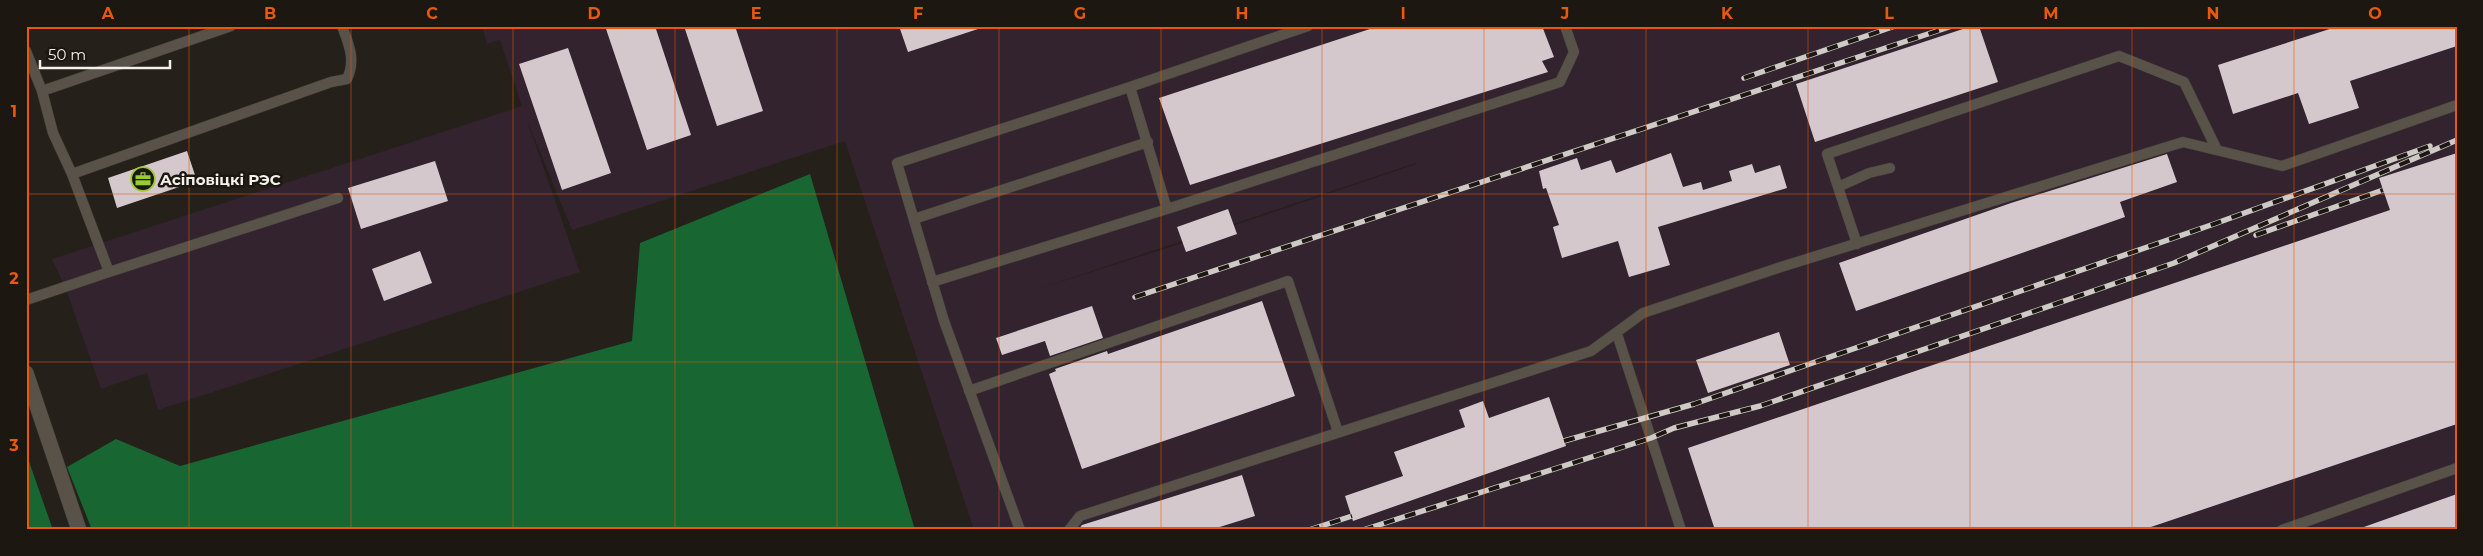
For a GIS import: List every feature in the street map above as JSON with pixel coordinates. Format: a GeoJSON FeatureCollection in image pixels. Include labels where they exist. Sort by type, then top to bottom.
{"type":"FeatureCollection","features":[{"type":"Feature","properties":{"kind":"street"},"geometry":{"type":"LineString","coordinates":[[26,373],[79,530]]}},
{"type":"Feature","properties":{"kind":"lane"},"geometry":{"type":"LineString","coordinates":[[42,91],[231,26]]}},
{"type":"Feature","properties":{"kind":"lane"},"geometry":{"type":"LineString","coordinates":[[72,174],[331,82],[347,79],[353,67],[349,46],[342,26]]}},
{"type":"Feature","properties":{"kind":"lane"},"geometry":{"type":"LineString","coordinates":[[1020,530],[969,391],[932,282],[897,163],[1130,87],[1308,26]]}},
{"type":"Feature","properties":{"kind":"lane"},"geometry":{"type":"LineString","coordinates":[[932,282],[1167,209],[1560,82],[1574,52],[1565,26]]}},
{"type":"Feature","properties":{"kind":"lane"},"geometry":{"type":"LineString","coordinates":[[26,51],[42,91],[53,134],[72,174],[110,272]]}},
{"type":"Feature","properties":{"kind":"lane"},"geometry":{"type":"LineString","coordinates":[[1857,244],[1827,154],[2119,56],[2184,82],[2217,150]]}},
{"type":"Feature","properties":{"kind":"lane"},"geometry":{"type":"LineString","coordinates":[[1130,87],[1167,209]]}},
{"type":"Feature","properties":{"kind":"lane"},"geometry":{"type":"LineString","coordinates":[[1069,530],[1080,516],[1591,351],[1617,334],[1643,313],[2183,142],[2282,166],[2457,105]]}},
{"type":"Feature","properties":{"kind":"lane"},"geometry":{"type":"LineString","coordinates":[[914,219],[1148,142]]}},
{"type":"Feature","properties":{"kind":"lane"},"geometry":{"type":"LineString","coordinates":[[1838,187],[1869,173],[1890,168]]}},
{"type":"Feature","properties":{"kind":"lane"},"geometry":{"type":"LineString","coordinates":[[26,300],[338,198]]}},
{"type":"Feature","properties":{"kind":"lane"},"geometry":{"type":"LineString","coordinates":[[969,391],[1288,280],[1338,432]]}},
{"type":"Feature","properties":{"kind":"lane"},"geometry":{"type":"LineString","coordinates":[[1617,334],[1681,530]]}},
{"type":"Feature","properties":{"kind":"lane"},"geometry":{"type":"LineString","coordinates":[[2282,530],[2457,468]]}},
{"type":"Feature","properties":{"kind":"shaded area"},"geometry":{"type":"Polygon","coordinates":[[[482,26],[2457,26],[2457,530],[974,530],[845,141],[572,230],[527,120],[580,272],[158,410],[147,373],[101,389],[65,287],[52,259],[522,106],[500,40],[487,44],[482,26]],[[1416,163],[1038,289],[1182,243],[1416,164],[1416,163]]]}},
{"type":"Feature","properties":{"kind":"green space"},"geometry":{"type":"Polygon","coordinates":[[[810,174],[915,530],[92,530],[67,467],[116,439],[180,466],[632,341],[640,243],[810,174]]]}},
{"type":"Feature","properties":{"kind":"green space"},"geometry":{"type":"Polygon","coordinates":[[[26,453],[53,530],[26,530],[26,453]]]}},
{"type":"Feature","properties":{"kind":"building"},"geometry":{"type":"Polygon","coordinates":[[[605,26],[655,26],[691,135],[647,150],[605,26]]]}},
{"type":"Feature","properties":{"kind":"building"},"geometry":{"type":"Polygon","coordinates":[[[684,26],[735,26],[763,111],[717,126],[684,26]]]}},
{"type":"Feature","properties":{"kind":"building"},"geometry":{"type":"Polygon","coordinates":[[[899,26],[977,26],[978,29],[908,52],[899,26]]]}},
{"type":"Feature","properties":{"kind":"building"},"geometry":{"type":"Polygon","coordinates":[[[1379,26],[1542,26],[1554,57],[1542,61],[1548,72],[1190,185],[1159,98],[1379,26]]]}},
{"type":"Feature","properties":{"kind":"building"},"geometry":{"type":"Polygon","coordinates":[[[1972,26],[1979,26],[1998,82],[1815,142],[1796,84],[1972,26]]]}},
{"type":"Feature","properties":{"kind":"building"},"geometry":{"type":"Polygon","coordinates":[[[2339,26],[2457,26],[2457,46],[2350,81],[2359,108],[2309,124],[2298,93],[2233,114],[2218,65],[2339,26]]]}},
{"type":"Feature","properties":{"kind":"building"},"geometry":{"type":"Polygon","coordinates":[[[568,48],[611,173],[562,190],[519,64],[568,48]]]}},
{"type":"Feature","properties":{"kind":"building"},"geometry":{"type":"Polygon","coordinates":[[[187,151],[197,181],[117,208],[108,178],[187,151]]]}},
{"type":"Feature","properties":{"kind":"building"},"geometry":{"type":"Polygon","coordinates":[[[1671,153],[1683,187],[1701,182],[1703,190],[1732,181],[1729,171],[1752,164],[1755,173],[1780,165],[1787,188],[1658,227],[1670,265],[1629,277],[1618,241],[1562,258],[1553,227],[1559,225],[1546,188],[1543,189],[1539,171],[1577,158],[1581,170],[1611,160],[1616,173],[1671,153]]]}},
{"type":"Feature","properties":{"kind":"building"},"geometry":{"type":"Polygon","coordinates":[[[2457,153],[2457,424],[2142,530],[1715,530],[1688,448],[2390,210],[2379,178],[2457,153]]]}},
{"type":"Feature","properties":{"kind":"building"},"geometry":{"type":"Polygon","coordinates":[[[2167,154],[2177,182],[2120,202],[2125,217],[1856,311],[1839,263],[2011,203],[2167,154]]]}},
{"type":"Feature","properties":{"kind":"building"},"geometry":{"type":"Polygon","coordinates":[[[435,161],[448,201],[361,229],[348,188],[435,161]]]}},
{"type":"Feature","properties":{"kind":"building"},"geometry":{"type":"Polygon","coordinates":[[[1228,209],[1237,234],[1186,252],[1177,227],[1228,209]]]}},
{"type":"Feature","properties":{"kind":"building"},"geometry":{"type":"Polygon","coordinates":[[[420,251],[432,283],[384,301],[372,269],[420,251]]]}},
{"type":"Feature","properties":{"kind":"building"},"geometry":{"type":"Polygon","coordinates":[[[1262,301],[1295,396],[1082,469],[1049,374],[1056,371],[1055,369],[1107,351],[1108,354],[1262,301]]]}},
{"type":"Feature","properties":{"kind":"building"},"geometry":{"type":"Polygon","coordinates":[[[1092,306],[1103,338],[1050,356],[1045,341],[1002,355],[996,338],[1092,306]]]}},
{"type":"Feature","properties":{"kind":"building"},"geometry":{"type":"Polygon","coordinates":[[[1779,332],[1790,365],[1708,393],[1696,360],[1779,332]]]}},
{"type":"Feature","properties":{"kind":"building"},"geometry":{"type":"Polygon","coordinates":[[[1549,397],[1566,446],[1353,521],[1345,496],[1403,476],[1394,452],[1465,427],[1459,410],[1483,401],[1489,418],[1549,397]]]}},
{"type":"Feature","properties":{"kind":"building"},"geometry":{"type":"Polygon","coordinates":[[[1242,475],[1255,516],[1210,530],[1078,530],[1082,525],[1242,475]]]}},
{"type":"Feature","properties":{"kind":"building"},"geometry":{"type":"Polygon","coordinates":[[[2457,494],[2457,530],[2362,530],[2361,528],[2457,494]]]}},
{"type":"Feature","properties":{"kind":"railway"},"geometry":{"type":"LineString","coordinates":[[1744,78],[1895,26]]}},
{"type":"Feature","properties":{"kind":"railway"},"geometry":{"type":"LineString","coordinates":[[1135,297],[1952,26]]}},
{"type":"Feature","properties":{"kind":"railway"},"geometry":{"type":"LineString","coordinates":[[1363,530],[1651,438],[1674,428],[1760,406],[2174,263],[2457,140]]}},
{"type":"Feature","properties":{"kind":"railway"},"geometry":{"type":"LineString","coordinates":[[1564,441],[1694,404],[2214,224],[2430,146]]}},
{"type":"Feature","properties":{"kind":"railway"},"geometry":{"type":"LineString","coordinates":[[2256,235],[2383,190]]}},
{"type":"Feature","properties":{"kind":"railway"},"geometry":{"type":"LineString","coordinates":[[1309,530],[1352,516]]}},
{"type":"Feature","properties":{"kind":"place","name":"Асіповіцкі РЭС"},"geometry":{"type":"Point","coordinates":[143,179]}}]}
